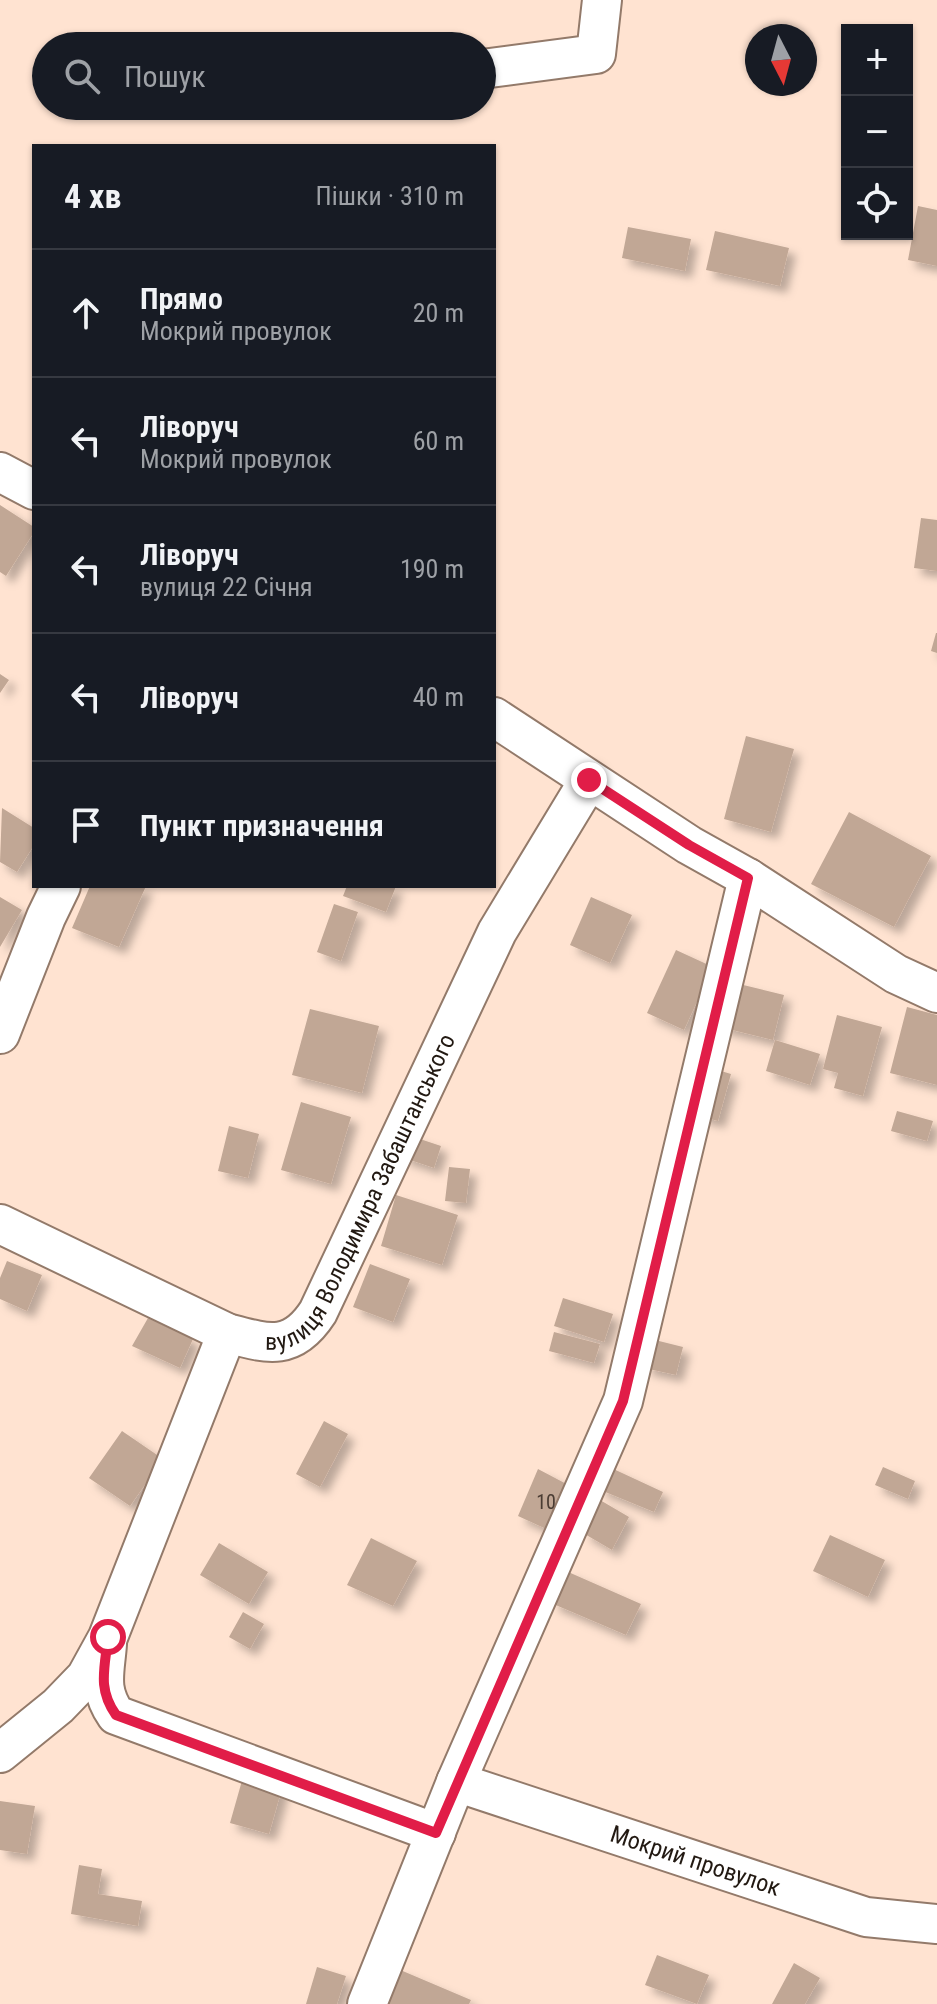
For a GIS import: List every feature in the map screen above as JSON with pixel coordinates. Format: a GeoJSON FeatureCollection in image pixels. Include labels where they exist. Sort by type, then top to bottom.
{"type":"FeatureCollection","features":[{"type":"Feature","properties":{"kind":"street"},"geometry":{"type":"LineString","coordinates":[[496,67],[596,54],[602,0]]}},
{"type":"Feature","properties":{"kind":"street"},"geometry":{"type":"LineString","coordinates":[[0,472],[32,489]]}},
{"type":"Feature","properties":{"kind":"street"},"geometry":{"type":"LineString","coordinates":[[496,718],[689,845],[748,878],[896,974],[937,993]]}},
{"type":"Feature","properties":{"kind":"street","name":"вулиця Володимира Забаштанського"},"geometry":{"type":"LineString","coordinates":[[0,1224],[227,1333],[262,1342],[287,1342],[306,1331],[318,1312],[497,932],[589,780]]}},
{"type":"Feature","properties":{"kind":"street"},"geometry":{"type":"LineString","coordinates":[[367,2004],[456,1782],[623,1401],[748,878]]}},
{"type":"Feature","properties":{"kind":"street"},"geometry":{"type":"LineString","coordinates":[[0,1034],[60,888]]}},
{"type":"Feature","properties":{"kind":"street"},"geometry":{"type":"LineString","coordinates":[[0,1753],[58,1706],[86,1677],[108,1637],[227,1333]]}},
{"type":"Feature","properties":{"kind":"street"},"geometry":{"type":"LineString","coordinates":[[108,1637],[105,1699],[116,1715],[436,1833]]}},
{"type":"Feature","properties":{"kind":"street","name":"Мокрий провулок"},"geometry":{"type":"LineString","coordinates":[[456,1782],[866,1917],[937,1924]]}},
{"type":"Feature","properties":{"kind":"building"},"geometry":{"type":"Polygon","coordinates":[[[918,206],[937,210],[937,266],[908,260],[918,206]]]}},
{"type":"Feature","properties":{"kind":"building"},"geometry":{"type":"Polygon","coordinates":[[[628,227],[691,239],[685,271],[622,258],[628,227]]]}},
{"type":"Feature","properties":{"kind":"building"},"geometry":{"type":"Polygon","coordinates":[[[715,231],[789,248],[780,286],[706,270],[715,231]]]}},
{"type":"Feature","properties":{"kind":"building"},"geometry":{"type":"Polygon","coordinates":[[[0,505],[32,526],[32,535],[6,576],[0,572],[0,505]]]}},
{"type":"Feature","properties":{"kind":"building"},"geometry":{"type":"Polygon","coordinates":[[[921,518],[937,520],[937,571],[914,568],[921,518]]]}},
{"type":"Feature","properties":{"kind":"building"},"geometry":{"type":"Polygon","coordinates":[[[937,633],[937,653],[931,651],[937,633]]]}},
{"type":"Feature","properties":{"kind":"building"},"geometry":{"type":"Polygon","coordinates":[[[0,674],[9,680],[0,693],[0,674]]]}},
{"type":"Feature","properties":{"kind":"building"},"geometry":{"type":"Polygon","coordinates":[[[746,736],[794,749],[771,832],[724,819],[746,736]]]}},
{"type":"Feature","properties":{"kind":"building"},"geometry":{"type":"Polygon","coordinates":[[[2,808],[32,827],[32,848],[17,872],[0,862],[2,808]]]}},
{"type":"Feature","properties":{"kind":"building"},"geometry":{"type":"Polygon","coordinates":[[[849,812],[931,856],[894,927],[811,884],[849,812]]]}},
{"type":"Feature","properties":{"kind":"building"},"geometry":{"type":"Polygon","coordinates":[[[89,888],[145,888],[119,947],[72,928],[89,888]]]}},
{"type":"Feature","properties":{"kind":"building"},"geometry":{"type":"Polygon","coordinates":[[[346,888],[395,888],[386,912],[343,896],[346,888]]]}},
{"type":"Feature","properties":{"kind":"building"},"geometry":{"type":"Polygon","coordinates":[[[0,897],[22,910],[0,947],[0,897]]]}},
{"type":"Feature","properties":{"kind":"building"},"geometry":{"type":"Polygon","coordinates":[[[591,897],[632,915],[610,963],[570,945],[591,897]]]}},
{"type":"Feature","properties":{"kind":"building"},"geometry":{"type":"Polygon","coordinates":[[[334,904],[358,912],[341,961],[317,952],[334,904]]]}},
{"type":"Feature","properties":{"kind":"building"},"geometry":{"type":"Polygon","coordinates":[[[676,950],[713,967],[684,1030],[647,1013],[676,950]]]}},
{"type":"Feature","properties":{"kind":"building"},"geometry":{"type":"Polygon","coordinates":[[[731,982],[784,995],[773,1040],[720,1027],[731,982]]]}},
{"type":"Feature","properties":{"kind":"building"},"geometry":{"type":"Polygon","coordinates":[[[907,1007],[937,1015],[937,1085],[890,1073],[907,1007]]]}},
{"type":"Feature","properties":{"kind":"building"},"geometry":{"type":"Polygon","coordinates":[[[310,1009],[379,1026],[362,1093],[292,1075],[310,1009]]]}},
{"type":"Feature","properties":{"kind":"building"},"geometry":{"type":"Polygon","coordinates":[[[837,1015],[882,1027],[863,1096],[834,1088],[838,1073],[823,1069],[837,1015]]]}},
{"type":"Feature","properties":{"kind":"building"},"geometry":{"type":"Polygon","coordinates":[[[775,1040],[820,1054],[810,1085],[766,1071],[775,1040]]]}},
{"type":"Feature","properties":{"kind":"building"},"geometry":{"type":"Polygon","coordinates":[[[711,1068],[731,1074],[718,1121],[698,1116],[711,1068]]]}},
{"type":"Feature","properties":{"kind":"building"},"geometry":{"type":"Polygon","coordinates":[[[301,1102],[351,1117],[331,1184],[281,1170],[301,1102]]]}},
{"type":"Feature","properties":{"kind":"building"},"geometry":{"type":"Polygon","coordinates":[[[897,1111],[933,1121],[927,1141],[891,1131],[897,1111]]]}},
{"type":"Feature","properties":{"kind":"building"},"geometry":{"type":"Polygon","coordinates":[[[229,1126],[259,1134],[248,1178],[218,1171],[229,1126]]]}},
{"type":"Feature","properties":{"kind":"building"},"geometry":{"type":"Polygon","coordinates":[[[408,1135],[441,1146],[434,1168],[401,1157],[408,1135]]]}},
{"type":"Feature","properties":{"kind":"building"},"geometry":{"type":"Polygon","coordinates":[[[449,1167],[470,1169],[466,1203],[445,1201],[449,1167]]]}},
{"type":"Feature","properties":{"kind":"building"},"geometry":{"type":"Polygon","coordinates":[[[396,1195],[458,1215],[442,1265],[381,1246],[396,1195]]]}},
{"type":"Feature","properties":{"kind":"building"},"geometry":{"type":"Polygon","coordinates":[[[7,1261],[42,1275],[27,1311],[0,1299],[0,1278],[7,1261]]]}},
{"type":"Feature","properties":{"kind":"building"},"geometry":{"type":"Polygon","coordinates":[[[370,1264],[410,1279],[393,1322],[353,1307],[370,1264]]]}},
{"type":"Feature","properties":{"kind":"building"},"geometry":{"type":"Polygon","coordinates":[[[563,1298],[613,1314],[604,1342],[554,1326],[563,1298]]]}},
{"type":"Feature","properties":{"kind":"building"},"geometry":{"type":"Polygon","coordinates":[[[148,1318],[193,1339],[180,1368],[132,1346],[148,1318]]]}},
{"type":"Feature","properties":{"kind":"building"},"geometry":{"type":"Polygon","coordinates":[[[554,1332],[600,1344],[594,1363],[549,1351],[554,1332]]]}},
{"type":"Feature","properties":{"kind":"building"},"geometry":{"type":"Polygon","coordinates":[[[651,1339],[683,1347],[676,1375],[644,1368],[651,1339]]]}},
{"type":"Feature","properties":{"kind":"building"},"geometry":{"type":"Polygon","coordinates":[[[324,1421],[348,1434],[320,1487],[296,1474],[324,1421]]]}},
{"type":"Feature","properties":{"kind":"building"},"geometry":{"type":"Polygon","coordinates":[[[122,1431],[163,1459],[130,1506],[89,1478],[122,1431]]]}},
{"type":"Feature","properties":{"kind":"building"},"geometry":{"type":"Polygon","coordinates":[[[607,1466],[663,1492],[654,1512],[598,1489],[607,1466]]]}},
{"type":"Feature","properties":{"kind":"building"},"geometry":{"type":"Polygon","coordinates":[[[883,1467],[915,1481],[908,1499],[875,1485],[883,1467]]]}},
{"type":"Feature","properties":{"kind":"building"},"geometry":{"type":"Polygon","coordinates":[[[538,1469],[574,1488],[555,1533],[518,1516],[538,1469]]]}},
{"type":"Feature","properties":{"kind":"building"},"geometry":{"type":"Polygon","coordinates":[[[600,1500],[629,1517],[612,1550],[583,1533],[600,1500]]]}},
{"type":"Feature","properties":{"kind":"building"},"geometry":{"type":"Polygon","coordinates":[[[830,1535],[885,1560],[868,1597],[813,1571],[830,1535]]]}},
{"type":"Feature","properties":{"kind":"building"},"geometry":{"type":"Polygon","coordinates":[[[371,1538],[417,1561],[393,1606],[347,1585],[371,1538]]]}},
{"type":"Feature","properties":{"kind":"building"},"geometry":{"type":"Polygon","coordinates":[[[219,1543],[268,1572],[249,1604],[200,1575],[219,1543]]]}},
{"type":"Feature","properties":{"kind":"building"},"geometry":{"type":"Polygon","coordinates":[[[566,1571],[641,1604],[626,1635],[551,1603],[566,1571]]]}},
{"type":"Feature","properties":{"kind":"building"},"geometry":{"type":"Polygon","coordinates":[[[243,1612],[264,1624],[250,1649],[229,1637],[243,1612]]]}},
{"type":"Feature","properties":{"kind":"building"},"geometry":{"type":"Polygon","coordinates":[[[245,1770],[284,1781],[269,1834],[230,1823],[245,1770]]]}},
{"type":"Feature","properties":{"kind":"building"},"geometry":{"type":"Polygon","coordinates":[[[0,1801],[35,1806],[27,1854],[0,1850],[0,1801]]]}},
{"type":"Feature","properties":{"kind":"building"},"geometry":{"type":"Polygon","coordinates":[[[79,1865],[102,1869],[98,1894],[142,1901],[138,1926],[71,1914],[79,1865]]]}},
{"type":"Feature","properties":{"kind":"building"},"geometry":{"type":"Polygon","coordinates":[[[657,1955],[709,1975],[697,2004],[645,1985],[657,1955]]]}},
{"type":"Feature","properties":{"kind":"building"},"geometry":{"type":"Polygon","coordinates":[[[794,1963],[820,1978],[805,2004],[772,2004],[794,1963]]]}},
{"type":"Feature","properties":{"kind":"building"},"geometry":{"type":"Polygon","coordinates":[[[317,1967],[346,1976],[337,2004],[306,2004],[317,1967]]]}},
{"type":"Feature","properties":{"kind":"building"},"geometry":{"type":"Polygon","coordinates":[[[398,1969],[471,2000],[469,2004],[383,2004],[398,1969]]]}},
{"type":"Feature","properties":{"kind":"route"},"geometry":{"type":"LineString","coordinates":[[108,1637],[105,1699],[116,1715],[436,1833],[623,1401],[748,878],[689,845],[589,780]]}}]}
